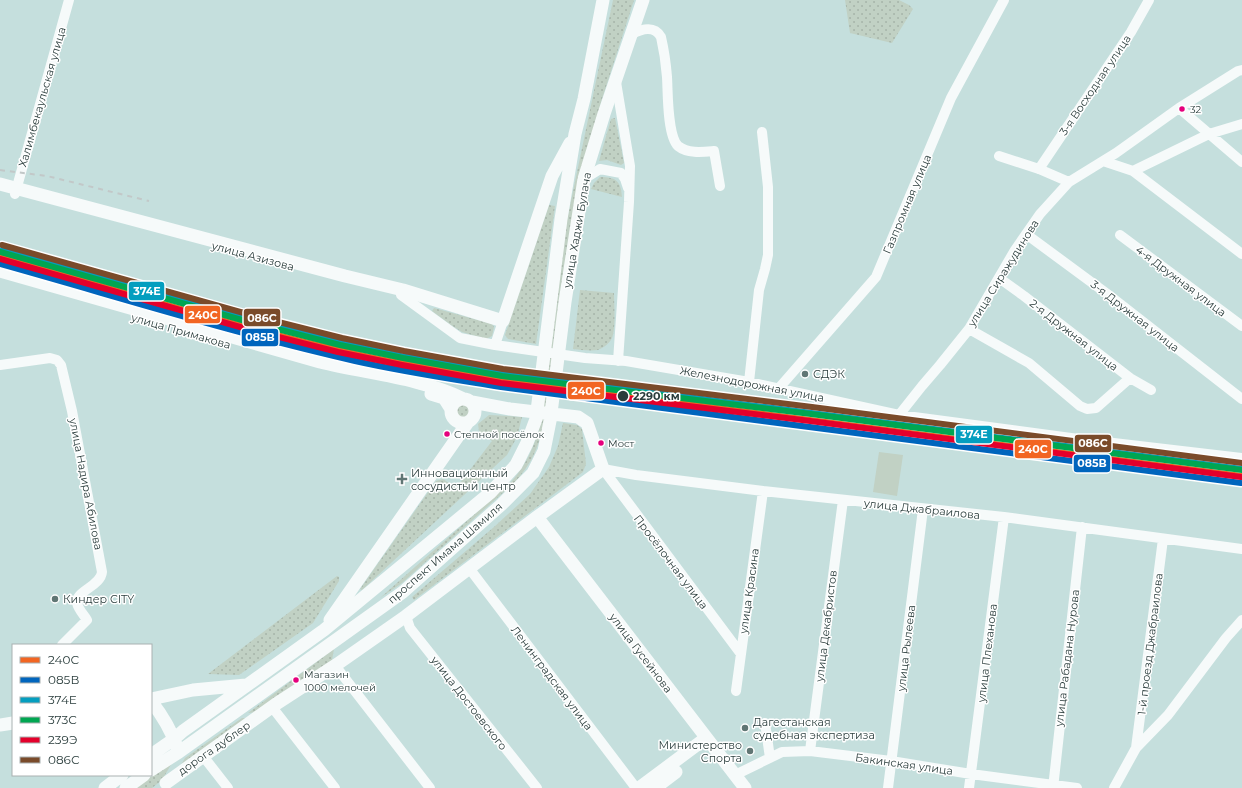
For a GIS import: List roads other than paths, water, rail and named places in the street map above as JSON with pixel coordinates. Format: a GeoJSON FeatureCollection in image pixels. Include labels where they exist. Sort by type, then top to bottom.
{"type":"FeatureCollection","features":[{"type":"Feature","properties":{"kind":"main road","name":"улица Хаджи Булача"},"geometry":{"type":"LineString","coordinates":[[536,419],[561,219],[575,134],[584,98],[603,0]]}},
{"type":"Feature","properties":{"kind":"main road","name":"улица Хаджи Булача"},"geometry":{"type":"LineString","coordinates":[[550,421],[565,302],[584,179],[643,0]]}},
{"type":"Feature","properties":{"kind":"main road"},"geometry":{"type":"LineString","coordinates":[[503,321],[552,176],[575,134]]}},
{"type":"Feature","properties":{"kind":"main road"},"geometry":{"type":"LineString","coordinates":[[552,176],[568,178]]}},
{"type":"Feature","properties":{"kind":"main road","name":"улица Азизова"},"geometry":{"type":"LineString","coordinates":[[0,184],[16,191],[337,274],[503,321]]}},
{"type":"Feature","properties":{"kind":"main road","name":"улица Азизова"},"geometry":{"type":"LineString","coordinates":[[0,191],[16,191]]}},
{"type":"Feature","properties":{"kind":"main road","name":"улица Примакова"},"geometry":{"type":"LineString","coordinates":[[0,271],[322,362],[409,380],[468,400]]}},
{"type":"Feature","properties":{"kind":"main road","name":"улица Примакова"},"geometry":{"type":"LineString","coordinates":[[0,280],[320,370],[410,388],[444,398],[462,417]]}},
{"type":"Feature","properties":{"kind":"main road"},"geometry":{"type":"LineString","coordinates":[[496,406],[462,417],[454,403],[460,399],[496,406],[578,417],[587,423],[603,469]]}},
{"type":"Feature","properties":{"kind":"main road","name":"проспект Имама Шамиля"},"geometry":{"type":"LineString","coordinates":[[324,630],[452,444],[462,417],[475,412],[475,407],[468,400]]}},
{"type":"Feature","properties":{"kind":"main road","name":"проспект Имама Шамиля"},"geometry":{"type":"LineString","coordinates":[[152,754],[324,630],[490,493],[516,465],[527,443],[536,419]]}},
{"type":"Feature","properties":{"kind":"main road","name":"проспект Имама Шамиля"},"geometry":{"type":"LineString","coordinates":[[152,769],[179,752],[403,592],[501,505],[533,473],[544,451],[550,421]]}},
{"type":"Feature","properties":{"kind":"main road","name":"проспект Имама Шамиля"},"geometry":{"type":"LineString","coordinates":[[268,710],[406,616],[603,469]]}},
{"type":"Feature","properties":{"kind":"main road","name":"улица Гусейнова"},"geometry":{"type":"LineString","coordinates":[[537,517],[745,788]]}},
{"type":"Feature","properties":{"kind":"main road"},"geometry":{"type":"LineString","coordinates":[[403,592],[406,616]]}},
{"type":"Feature","properties":{"kind":"main road"},"geometry":{"type":"LineString","coordinates":[[347,595],[345,600],[350,606],[354,606]]}},
{"type":"Feature","properties":{"kind":"main road"},"geometry":{"type":"LineString","coordinates":[[336,665],[338,637]]}},
{"type":"Feature","properties":{"kind":"main road"},"geometry":{"type":"LineString","coordinates":[[152,700],[193,690],[246,686]]}},
{"type":"Feature","properties":{"kind":"main road"},"geometry":{"type":"LineString","coordinates":[[152,701],[174,739],[179,752]]}},
{"type":"Feature","properties":{"kind":"main road"},"geometry":{"type":"LineString","coordinates":[[228,717],[268,710]]}},
{"type":"Feature","properties":{"kind":"main road","name":"дорога дублер"},"geometry":{"type":"LineString","coordinates":[[162,785],[268,710]]}},
{"type":"Feature","properties":{"kind":"main road"},"geometry":{"type":"LineString","coordinates":[[0,724],[12,723]]}},
{"type":"Feature","properties":{"kind":"main road"},"geometry":{"type":"LineString","coordinates":[[162,785],[198,738]]}},
{"type":"Feature","properties":{"kind":"main road"},"geometry":{"type":"LineString","coordinates":[[640,788],[709,742]]}},
{"type":"Feature","properties":{"kind":"main road"},"geometry":{"type":"LineString","coordinates":[[655,788],[709,742]]}},
{"type":"Feature","properties":{"kind":"main road"},"geometry":{"type":"LineString","coordinates":[[105,788],[126,785],[142,776]]}},
{"type":"Feature","properties":{"kind":"street","name":"Халимбекаульская улица"},"geometry":{"type":"LineString","coordinates":[[16,191],[69,0]]}},
{"type":"Feature","properties":{"kind":"street","name":"Газпромная улица"},"geometry":{"type":"LineString","coordinates":[[779,388],[876,277],[951,98],[1004,0]]}},
{"type":"Feature","properties":{"kind":"street","name":"3-я Восходная улица"},"geometry":{"type":"LineString","coordinates":[[1040,169],[1131,32],[1148,0]]}},
{"type":"Feature","properties":{"kind":"street"},"geometry":{"type":"LineString","coordinates":[[632,34],[641,29],[646,29],[655,30],[661,37],[666,69],[672,134],[678,146],[687,150],[697,152],[714,151],[720,186]]}},
{"type":"Feature","properties":{"kind":"street","name":"улица Сиражудинова"},"geometry":{"type":"LineString","coordinates":[[899,414],[968,329],[1015,250],[1040,214],[1069,182],[1103,161],[1179,108],[1242,70]]}},
{"type":"Feature","properties":{"kind":"street"},"geometry":{"type":"LineString","coordinates":[[616,80],[630,166],[630,202],[618,361]]}},
{"type":"Feature","properties":{"kind":"street"},"geometry":{"type":"LineString","coordinates":[[1179,108],[1242,162]]}},
{"type":"Feature","properties":{"kind":"street"},"geometry":{"type":"LineString","coordinates":[[1133,170],[1209,134],[1242,124]]}},
{"type":"Feature","properties":{"kind":"street"},"geometry":{"type":"LineString","coordinates":[[749,382],[758,290],[768,255],[768,187],[762,132]]}},
{"type":"Feature","properties":{"kind":"street"},"geometry":{"type":"LineString","coordinates":[[999,156],[1040,169],[1069,182]]}},
{"type":"Feature","properties":{"kind":"street"},"geometry":{"type":"LineString","coordinates":[[1103,161],[1133,170],[1242,254]]}},
{"type":"Feature","properties":{"kind":"street"},"geometry":{"type":"LineString","coordinates":[[584,179],[600,169],[621,173],[625,179],[630,202]]}},
{"type":"Feature","properties":{"kind":"street","name":"3-я Дружная улица"},"geometry":{"type":"LineString","coordinates":[[1026,234],[1106,293],[1242,399]]}},
{"type":"Feature","properties":{"kind":"street","name":"4-я Дружная улица"},"geometry":{"type":"LineString","coordinates":[[1120,236],[1242,326]]}},
{"type":"Feature","properties":{"kind":"street","name":"2-я Дружная улица"},"geometry":{"type":"LineString","coordinates":[[999,278],[1130,378],[1151,390]]}},
{"type":"Feature","properties":{"kind":"street","name":"улица Азизова"},"geometry":{"type":"LineString","coordinates":[[402,293],[460,338],[495,345],[585,358]]}},
{"type":"Feature","properties":{"kind":"street"},"geometry":{"type":"LineString","coordinates":[[495,345],[503,321]]}},
{"type":"Feature","properties":{"kind":"street"},"geometry":{"type":"LineString","coordinates":[[968,329],[1029,363],[1080,406],[1087,409],[1096,408],[1130,378]]}},
{"type":"Feature","properties":{"kind":"street","name":"улица Надира Абилова"},"geometry":{"type":"LineString","coordinates":[[0,365],[50,358],[57,360],[62,365],[102,572],[102,576],[99,580],[79,596],[77,600],[77,605],[87,620],[63,644]]}},
{"type":"Feature","properties":{"kind":"street","name":"Железнодорожная улица"},"geometry":{"type":"LineString","coordinates":[[585,358],[618,361],[749,382],[899,414],[1071,438],[1242,458]]}},
{"type":"Feature","properties":{"kind":"street","name":"улица Джабраилова"},"geometry":{"type":"LineString","coordinates":[[603,469],[636,476],[1004,517],[1242,549]]}},
{"type":"Feature","properties":{"kind":"street","name":"Просёлочная улица"},"geometry":{"type":"LineString","coordinates":[[603,469],[741,654]]}},
{"type":"Feature","properties":{"kind":"street","name":"улица Красина"},"geometry":{"type":"LineString","coordinates":[[736,691],[762,491]]}},
{"type":"Feature","properties":{"kind":"street","name":"улица Декабристов"},"geometry":{"type":"LineString","coordinates":[[810,751],[843,500]]}},
{"type":"Feature","properties":{"kind":"street","name":"улица Рылеева"},"geometry":{"type":"LineString","coordinates":[[888,788],[923,509]]}},
{"type":"Feature","properties":{"kind":"street","name":"улица Плеханова"},"geometry":{"type":"LineString","coordinates":[[969,788],[1004,517]]}},
{"type":"Feature","properties":{"kind":"street","name":"улица Рабадана Нурова"},"geometry":{"type":"LineString","coordinates":[[1053,786],[1082,527]]}},
{"type":"Feature","properties":{"kind":"street","name":"1-й проезд Джабраилова"},"geometry":{"type":"LineString","coordinates":[[1136,748],[1163,539]]}},
{"type":"Feature","properties":{"kind":"street","name":"Ленинградская улица"},"geometry":{"type":"LineString","coordinates":[[469,568],[636,788]]}},
{"type":"Feature","properties":{"kind":"street","name":"улица Достоевского"},"geometry":{"type":"LineString","coordinates":[[406,616],[410,628],[537,788]]}},
{"type":"Feature","properties":{"kind":"street"},"geometry":{"type":"LineString","coordinates":[[1114,788],[1136,748],[1168,715],[1226,638],[1242,620]]}},
{"type":"Feature","properties":{"kind":"street"},"geometry":{"type":"LineString","coordinates":[[336,665],[430,788]]}},
{"type":"Feature","properties":{"kind":"street"},"geometry":{"type":"LineString","coordinates":[[268,710],[335,788]]}},
{"type":"Feature","properties":{"kind":"street"},"geometry":{"type":"LineString","coordinates":[[766,724],[770,758]]}},
{"type":"Feature","properties":{"kind":"street","name":"Бакинская улица"},"geometry":{"type":"LineString","coordinates":[[735,775],[782,752],[810,751],[891,761],[1053,786],[1077,788]]}},
{"type":"Feature","properties":{"kind":"street"},"geometry":{"type":"LineString","coordinates":[[203,756],[228,788]]}},
{"type":"Feature","properties":{"kind":"railway"},"geometry":{"type":"LineString","coordinates":[[0,170],[47,176],[149,201]]}},
{"type":"Feature","properties":{"kind":"place","name":"32"},"geometry":{"type":"Point","coordinates":[1182,109]}},
{"type":"Feature","properties":{"kind":"place","name":"СДЭК"},"geometry":{"type":"Point","coordinates":[805,374]}},
{"type":"Feature","properties":{"kind":"place","name":"2290 км"},"geometry":{"type":"Point","coordinates":[623,396]}},
{"type":"Feature","properties":{"kind":"place","name":"Степной посёлок"},"geometry":{"type":"Point","coordinates":[447,434]}},
{"type":"Feature","properties":{"kind":"place","name":"Мост"},"geometry":{"type":"Point","coordinates":[601,443]}},
{"type":"Feature","properties":{"kind":"place","name":"Инновационный сосудистый центр"},"geometry":{"type":"Point","coordinates":[402,479]}},
{"type":"Feature","properties":{"kind":"place","name":"Киндер CITY"},"geometry":{"type":"Point","coordinates":[55,599]}},
{"type":"Feature","properties":{"kind":"place","name":"Магазин 1000 мелочей"},"geometry":{"type":"Point","coordinates":[296,680]}},
{"type":"Feature","properties":{"kind":"place","name":"Дагестанская судебная экспертиза"},"geometry":{"type":"Point","coordinates":[745,728]}},
{"type":"Feature","properties":{"kind":"place","name":"Министерство Спорта"},"geometry":{"type":"Point","coordinates":[750,751]}}]}
